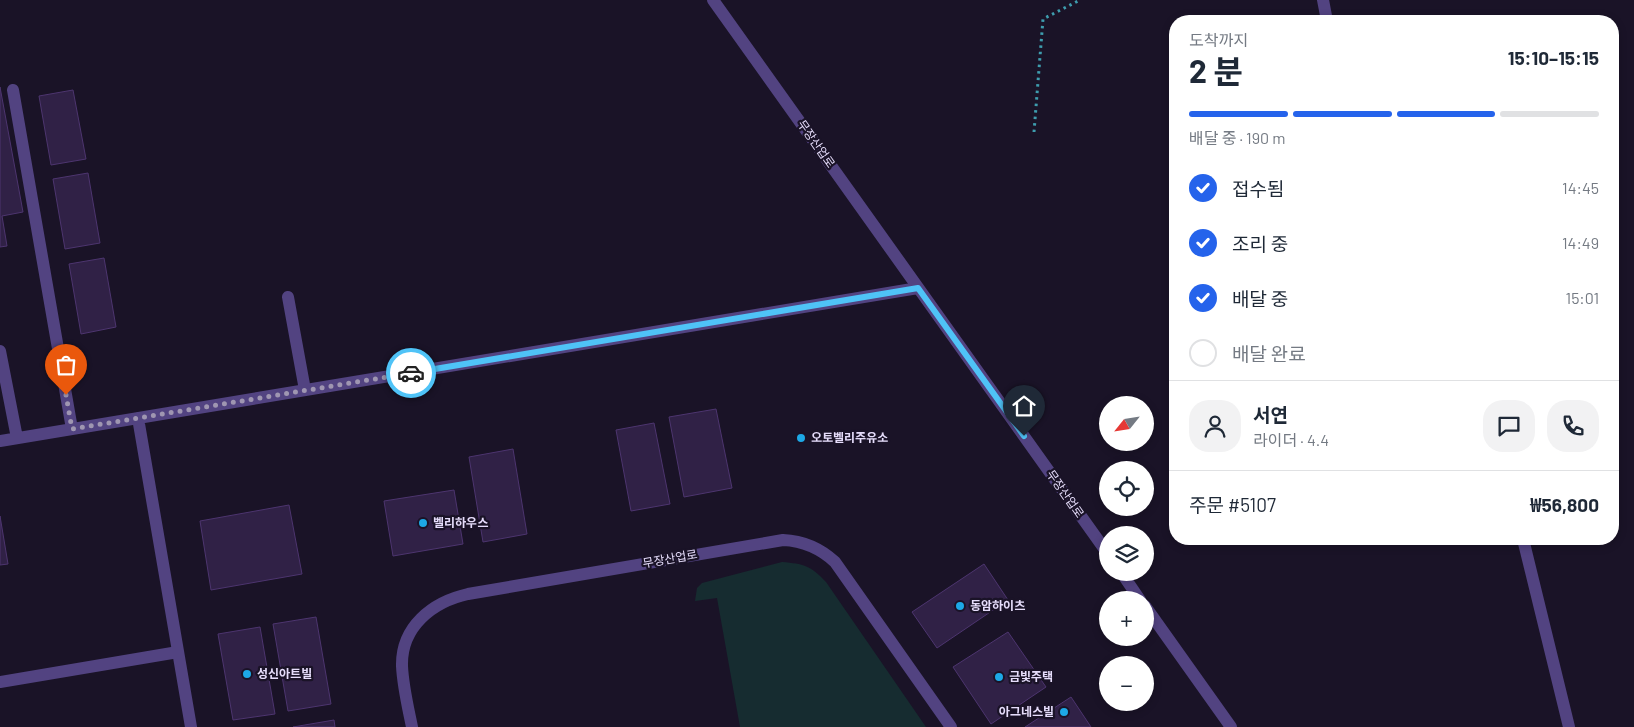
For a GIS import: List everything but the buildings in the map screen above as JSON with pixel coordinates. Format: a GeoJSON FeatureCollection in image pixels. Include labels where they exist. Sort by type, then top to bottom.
{"type":"FeatureCollection","features":[{"type":"Feature","properties":{"kind":"street","name":"무장산업로"},"geometry":{"type":"LineString","coordinates":[[713,0],[1099,541]]}},
{"type":"Feature","properties":{"kind":"street"},"geometry":{"type":"LineString","coordinates":[[1323,0],[1327,15]]}},
{"type":"Feature","properties":{"kind":"street"},"geometry":{"type":"LineString","coordinates":[[13,90],[72,429]]}},
{"type":"Feature","properties":{"kind":"street"},"geometry":{"type":"LineString","coordinates":[[0,441],[918,288]]}},
{"type":"Feature","properties":{"kind":"street"},"geometry":{"type":"LineString","coordinates":[[288,297],[305,390]]}},
{"type":"Feature","properties":{"kind":"street"},"geometry":{"type":"LineString","coordinates":[[0,351],[17,438]]}},
{"type":"Feature","properties":{"kind":"street"},"geometry":{"type":"LineString","coordinates":[[138,418],[191,727]]}},
{"type":"Feature","properties":{"kind":"street","name":"무장산업로"},"geometry":{"type":"LineString","coordinates":[[412,727],[402,665],[405,643],[411,630],[420,618],[443,602],[468,594],[783,540],[800,542],[816,548],[836,562],[951,727]]}},
{"type":"Feature","properties":{"kind":"street"},"geometry":{"type":"LineString","coordinates":[[1525,545],[1569,727]]}},
{"type":"Feature","properties":{"kind":"street"},"geometry":{"type":"LineString","coordinates":[[1154,619],[1231,727]]}},
{"type":"Feature","properties":{"kind":"street"},"geometry":{"type":"LineString","coordinates":[[0,682],[178,652]]}},
{"type":"Feature","properties":{"kind":"path"},"geometry":{"type":"LineString","coordinates":[[1034,132],[1043,19],[1080,0]]}},
{"type":"Feature","properties":{"kind":"green space"},"geometry":{"type":"Polygon","coordinates":[[[782,562],[806,566],[826,582],[926,727],[740,727],[717,598],[695,601],[697,588],[702,583],[782,562]]]}},
{"type":"Feature","properties":{"kind":"way so far"},"geometry":{"type":"LineString","coordinates":[[66,395],[72,429],[411,373]]}},
{"type":"Feature","properties":{"kind":"place","name":"오토벨리주유소"},"geometry":{"type":"Point","coordinates":[801,438]}},
{"type":"Feature","properties":{"kind":"place","name":"벨리하우스"},"geometry":{"type":"Point","coordinates":[423,523]}},
{"type":"Feature","properties":{"kind":"place","name":"동암하이츠"},"geometry":{"type":"Point","coordinates":[960,606]}},
{"type":"Feature","properties":{"kind":"place","name":"성신아트빌"},"geometry":{"type":"Point","coordinates":[247,674]}},
{"type":"Feature","properties":{"kind":"place","name":"금빛주택"},"geometry":{"type":"Point","coordinates":[999,677]}},
{"type":"Feature","properties":{"kind":"place","name":"아그네스빌"},"geometry":{"type":"Point","coordinates":[1064,712]}},
{"type":"Feature","properties":{"kind":"route"},"geometry":{"type":"LineString","coordinates":[[411,373],[918,288],[1024,436]]}}]}
